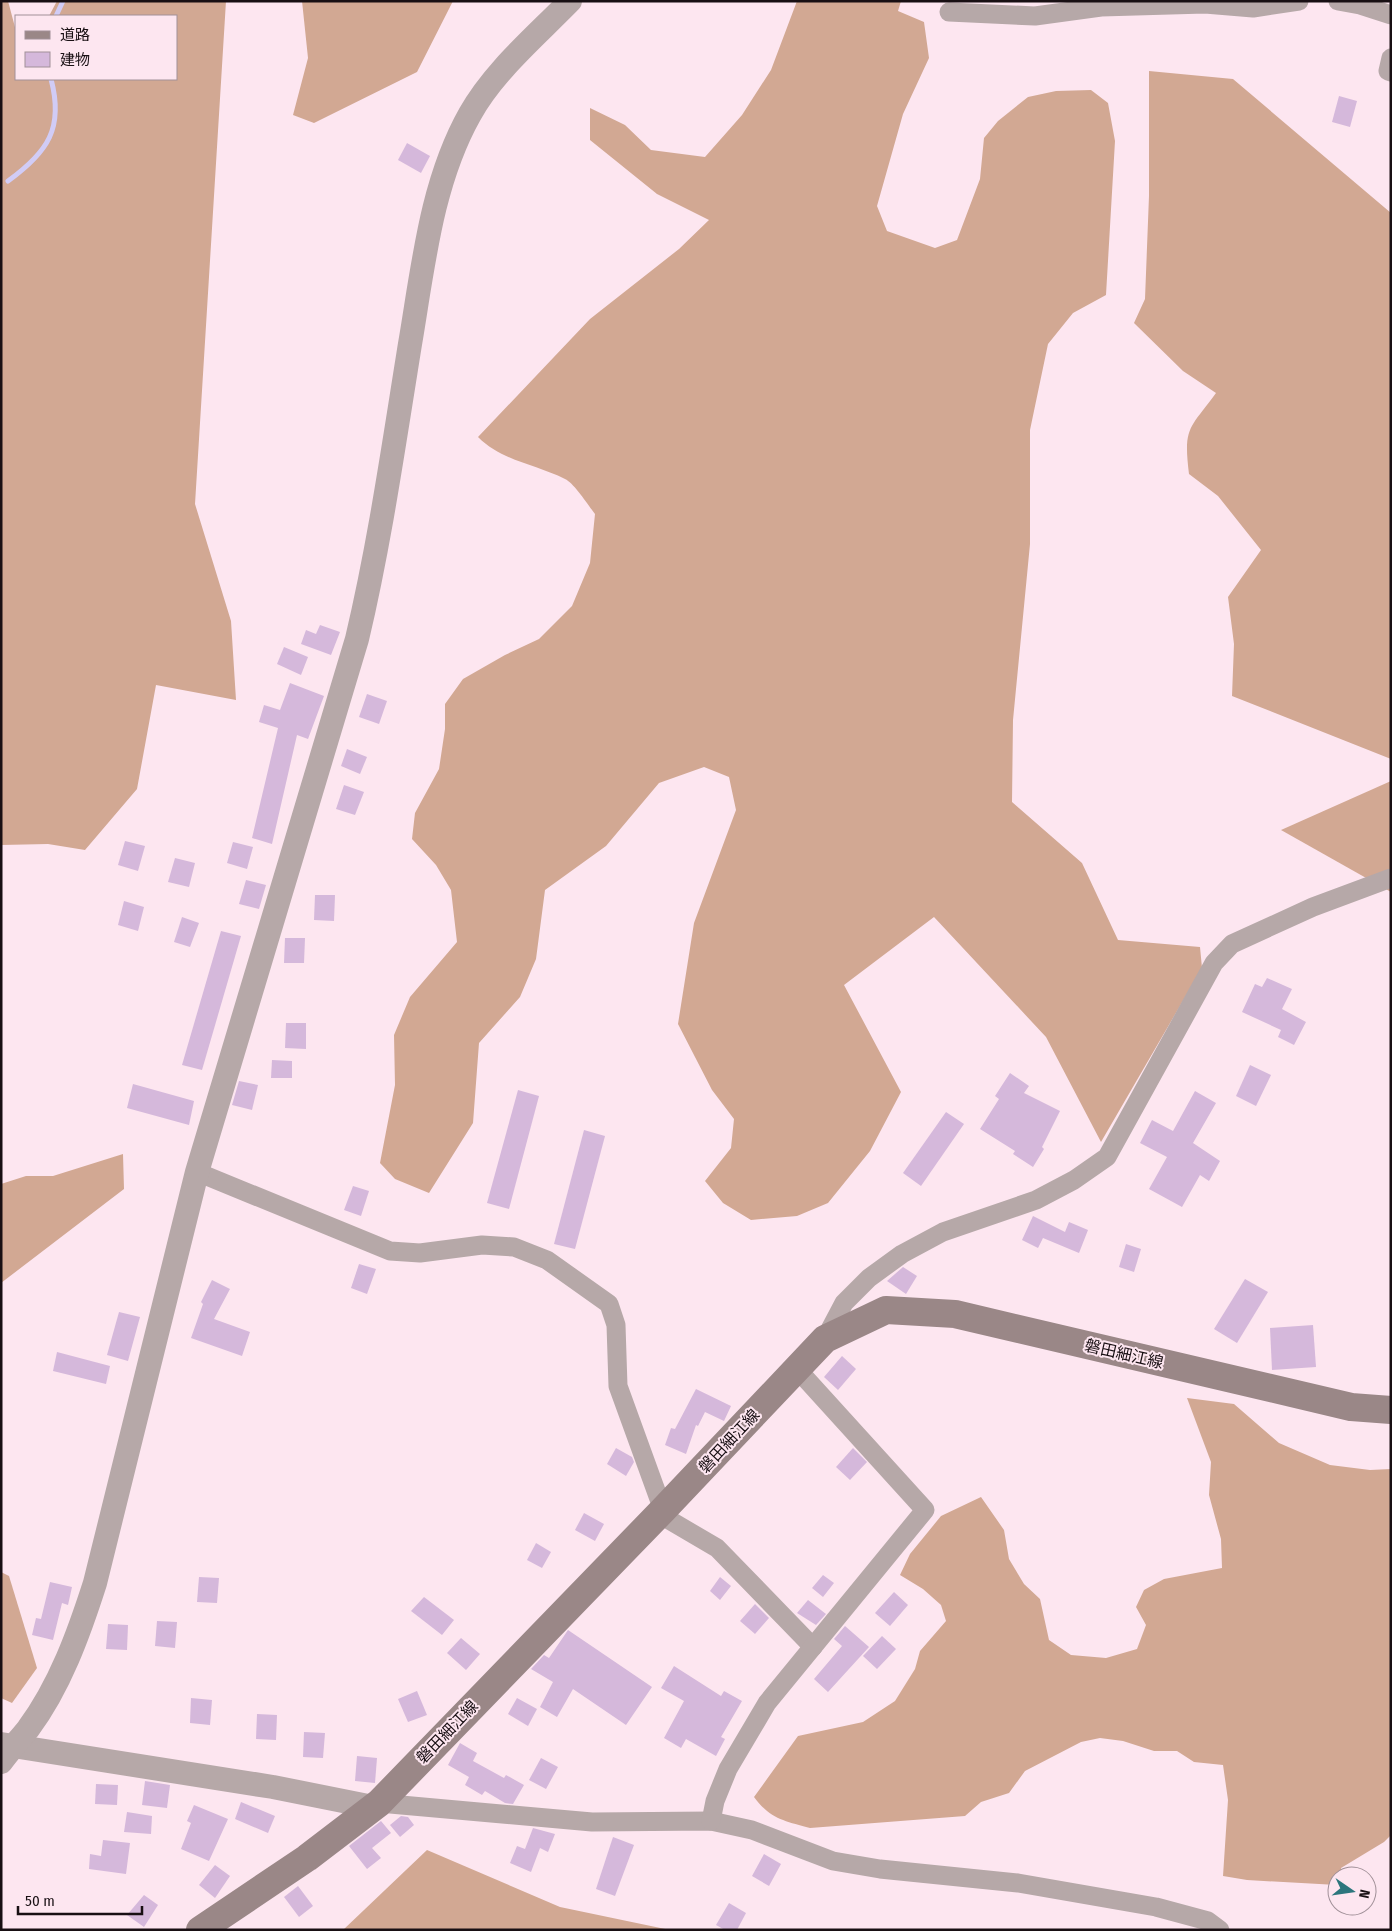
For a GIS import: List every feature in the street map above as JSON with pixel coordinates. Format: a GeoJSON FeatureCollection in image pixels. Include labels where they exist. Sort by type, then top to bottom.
{"type":"FeatureCollection","features":[{"type":"Feature","properties":{"kind":"main road","name":"磐田細江線"},"geometry":{"type":"LineString","coordinates":[[200,1930],[307,1858],[376,1805],[661,1512],[825,1339],[886,1310],[955,1314],[1351,1407],[1391,1410]]}},
{"type":"Feature","properties":{"kind":"street"},"geometry":{"type":"LineString","coordinates":[[5,1751],[28,1728],[48,1695],[81,1628],[97,1574],[198,1172],[357,639],[370,584],[424,261],[438,195],[452,155],[470,114],[498,75],[570,1]]}},
{"type":"Feature","properties":{"kind":"street"},"geometry":{"type":"LineString","coordinates":[[949,12],[1035,16],[1101,8],[1205,4],[1253,8],[1299,1]]}},
{"type":"Feature","properties":{"kind":"street"},"geometry":{"type":"LineString","coordinates":[[1338,1],[1360,5],[1391,15]]}},
{"type":"Feature","properties":{"kind":"street"},"geometry":{"type":"LineString","coordinates":[[1391,58],[1388,71],[1391,72]]}},
{"type":"Feature","properties":{"kind":"street"},"geometry":{"type":"LineString","coordinates":[[825,1339],[844,1303],[869,1278],[902,1254],[943,1232],[1036,1200],[1074,1180],[1106,1157],[1214,963],[1232,944],[1313,907],[1391,878]]}},
{"type":"Feature","properties":{"kind":"street"},"geometry":{"type":"LineString","coordinates":[[198,1172],[390,1251],[420,1253],[482,1245],[514,1248],[547,1260],[587,1287],[609,1304],[616,1324],[618,1386],[661,1512],[717,1548],[813,1647]]}},
{"type":"Feature","properties":{"kind":"street"},"geometry":{"type":"LineString","coordinates":[[711,1821],[715,1801],[728,1769],[767,1703],[925,1510],[797,1368]]}},
{"type":"Feature","properties":{"kind":"street"},"geometry":{"type":"LineString","coordinates":[[5,1751],[273,1787],[376,1805],[592,1822],[711,1821],[752,1830],[833,1860],[880,1869],[1018,1884],[1156,1907],[1208,1921],[1220,1930]]}},
{"type":"Feature","properties":{"kind":"shaded area"},"geometry":{"type":"Polygon","coordinates":[[[1,1],[8,1],[15,27],[15,80],[178,80],[178,15],[50,15],[57,1],[226,1],[195,504],[231,621],[236,700],[156,685],[137,789],[85,850],[48,844],[1,845],[1,1]]]}},
{"type":"Feature","properties":{"kind":"shaded area"},"geometry":{"type":"Polygon","coordinates":[[[302,1],[453,1],[417,72],[314,123],[293,115],[308,58],[302,1]]]}},
{"type":"Feature","properties":{"kind":"shaded area"},"geometry":{"type":"Polygon","coordinates":[[[797,1],[901,1],[898,11],[924,22],[929,58],[903,114],[877,206],[887,231],[935,248],[957,240],[980,179],[984,138],[998,121],[1028,97],[1056,91],[1091,90],[1108,103],[1115,141],[1106,295],[1073,313],[1048,344],[1030,430],[1030,544],[1013,720],[1012,802],[1082,863],[1118,940],[1200,947],[1202,968],[1101,1142],[1046,1037],[934,917],[844,985],[901,1092],[870,1151],[828,1203],[797,1216],[751,1220],[723,1203],[705,1181],[731,1148],[734,1119],[712,1090],[678,1024],[694,923],[736,810],[729,777],[704,767],[659,783],[606,846],[545,890],[536,959],[520,997],[479,1043],[473,1123],[429,1193],[395,1179],[380,1163],[395,1085],[394,1035],[410,997],[457,942],[451,890],[436,865],[412,839],[415,813],[439,769],[445,729],[445,704],[463,679],[505,655],[539,639],[572,606],[590,563],[595,514],[569,481],[508,457],[487,445],[478,437],[590,319],[679,249],[709,220],[657,194],[590,140],[590,108],[625,125],[651,150],[705,157],[742,115],[771,70],[797,1]]]}},
{"type":"Feature","properties":{"kind":"shaded area"},"geometry":{"type":"Polygon","coordinates":[[[1149,71],[1233,79],[1391,213],[1391,759],[1232,696],[1234,644],[1228,597],[1261,550],[1218,496],[1189,474],[1187,446],[1190,429],[1216,393],[1183,371],[1134,323],[1145,299],[1149,196],[1149,71]]]}},
{"type":"Feature","properties":{"kind":"shaded area"},"geometry":{"type":"Polygon","coordinates":[[[1391,781],[1391,892],[1281,830],[1391,781]]]}},
{"type":"Feature","properties":{"kind":"shaded area"},"geometry":{"type":"Polygon","coordinates":[[[123,1154],[124,1189],[1,1283],[1,1184],[26,1176],[53,1176],[123,1154]]]}},
{"type":"Feature","properties":{"kind":"shaded area"},"geometry":{"type":"Polygon","coordinates":[[[1187,1398],[1234,1404],[1279,1443],[1330,1465],[1370,1470],[1391,1469],[1391,1835],[1384,1842],[1344,1866],[1327,1866],[1327,1884],[1247,1880],[1223,1876],[1228,1800],[1223,1765],[1194,1762],[1177,1751],[1154,1751],[1123,1741],[1100,1738],[1081,1742],[1025,1771],[1009,1793],[981,1802],[965,1816],[810,1828],[772,1815],[754,1797],[798,1736],[863,1722],[895,1701],[915,1669],[920,1651],[946,1621],[941,1605],[923,1589],[900,1575],[910,1554],[941,1516],[981,1497],[1004,1530],[1009,1559],[1024,1584],[1040,1599],[1049,1640],[1071,1655],[1106,1658],[1137,1649],[1146,1625],[1136,1607],[1144,1590],[1164,1579],[1222,1568],[1221,1539],[1209,1495],[1211,1462],[1187,1398]]]}},
{"type":"Feature","properties":{"kind":"shaded area"},"geometry":{"type":"Polygon","coordinates":[[[1,1572],[9,1576],[37,1668],[12,1703],[1,1698],[1,1572]]]}},
{"type":"Feature","properties":{"kind":"shaded area"},"geometry":{"type":"Polygon","coordinates":[[[427,1850],[560,1907],[670,1930],[343,1930],[427,1850]]]}},
{"type":"Feature","properties":{"kind":"building"},"geometry":{"type":"Polygon","coordinates":[[[1339,96],[1357,101],[1350,127],[1332,122],[1339,96]]]}},
{"type":"Feature","properties":{"kind":"building"},"geometry":{"type":"Polygon","coordinates":[[[407,143],[430,156],[421,173],[398,160],[407,143]]]}},
{"type":"Feature","properties":{"kind":"building"},"geometry":{"type":"Polygon","coordinates":[[[320,625],[340,632],[331,655],[301,644],[306,630],[316,634],[320,625]]]}},
{"type":"Feature","properties":{"kind":"building"},"geometry":{"type":"Polygon","coordinates":[[[284,647],[308,657],[301,675],[277,664],[284,647]]]}},
{"type":"Feature","properties":{"kind":"building"},"geometry":{"type":"Polygon","coordinates":[[[290,683],[324,696],[308,739],[297,735],[272,844],[252,838],[278,728],[259,722],[264,705],[280,710],[290,683]]]}},
{"type":"Feature","properties":{"kind":"building"},"geometry":{"type":"Polygon","coordinates":[[[367,694],[387,701],[379,724],[359,717],[367,694]]]}},
{"type":"Feature","properties":{"kind":"building"},"geometry":{"type":"Polygon","coordinates":[[[347,749],[367,757],[360,774],[341,766],[347,749]]]}},
{"type":"Feature","properties":{"kind":"building"},"geometry":{"type":"Polygon","coordinates":[[[344,785],[364,792],[355,815],[336,809],[344,785]]]}},
{"type":"Feature","properties":{"kind":"building"},"geometry":{"type":"Polygon","coordinates":[[[125,841],[145,846],[138,871],[118,865],[125,841]]]}},
{"type":"Feature","properties":{"kind":"building"},"geometry":{"type":"Polygon","coordinates":[[[233,842],[253,847],[247,869],[227,863],[233,842]]]}},
{"type":"Feature","properties":{"kind":"building"},"geometry":{"type":"Polygon","coordinates":[[[175,858],[195,863],[189,887],[168,882],[175,858]]]}},
{"type":"Feature","properties":{"kind":"building"},"geometry":{"type":"Polygon","coordinates":[[[246,880],[266,885],[259,909],[239,904],[246,880]]]}},
{"type":"Feature","properties":{"kind":"building"},"geometry":{"type":"Polygon","coordinates":[[[315,895],[335,895],[334,921],[314,920],[315,895]]]}},
{"type":"Feature","properties":{"kind":"building"},"geometry":{"type":"Polygon","coordinates":[[[124,901],[144,907],[138,931],[118,925],[124,901]]]}},
{"type":"Feature","properties":{"kind":"building"},"geometry":{"type":"Polygon","coordinates":[[[182,917],[199,923],[190,947],[174,942],[182,917]]]}},
{"type":"Feature","properties":{"kind":"building"},"geometry":{"type":"Polygon","coordinates":[[[221,931],[241,936],[202,1070],[182,1065],[221,931]]]}},
{"type":"Feature","properties":{"kind":"building"},"geometry":{"type":"Polygon","coordinates":[[[285,938],[305,938],[304,963],[284,963],[285,938]]]}},
{"type":"Feature","properties":{"kind":"building"},"geometry":{"type":"Polygon","coordinates":[[[1267,978],[1292,989],[1282,1009],[1306,1022],[1294,1045],[1278,1037],[1281,1030],[1242,1012],[1255,984],[1262,987],[1267,978]]]}},
{"type":"Feature","properties":{"kind":"building"},"geometry":{"type":"Polygon","coordinates":[[[286,1023],[306,1023],[306,1049],[285,1048],[286,1023]]]}},
{"type":"Feature","properties":{"kind":"building"},"geometry":{"type":"Polygon","coordinates":[[[272,1060],[292,1061],[292,1078],[271,1078],[272,1060]]]}},
{"type":"Feature","properties":{"kind":"building"},"geometry":{"type":"Polygon","coordinates":[[[1250,1065],[1271,1075],[1256,1106],[1236,1096],[1250,1065]]]}},
{"type":"Feature","properties":{"kind":"building"},"geometry":{"type":"Polygon","coordinates":[[[1010,1073],[1029,1086],[1024,1093],[1060,1111],[1042,1147],[1044,1149],[1033,1167],[1013,1154],[1015,1151],[980,1129],[999,1099],[995,1096],[1010,1073]]]}},
{"type":"Feature","properties":{"kind":"building"},"geometry":{"type":"Polygon","coordinates":[[[239,1081],[258,1085],[252,1110],[232,1105],[239,1081]]]}},
{"type":"Feature","properties":{"kind":"building"},"geometry":{"type":"Polygon","coordinates":[[[133,1084],[194,1101],[189,1125],[127,1108],[133,1084]]]}},
{"type":"Feature","properties":{"kind":"building"},"geometry":{"type":"Polygon","coordinates":[[[518,1090],[539,1096],[509,1209],[487,1203],[518,1090]]]}},
{"type":"Feature","properties":{"kind":"building"},"geometry":{"type":"Polygon","coordinates":[[[1195,1091],[1216,1103],[1193,1143],[1220,1161],[1209,1181],[1200,1175],[1182,1207],[1149,1189],[1167,1157],[1140,1143],[1152,1120],[1173,1131],[1195,1091]]]}},
{"type":"Feature","properties":{"kind":"building"},"geometry":{"type":"Polygon","coordinates":[[[946,1112],[964,1124],[921,1186],[903,1173],[946,1112]]]}},
{"type":"Feature","properties":{"kind":"building"},"geometry":{"type":"Polygon","coordinates":[[[584,1130],[605,1136],[575,1249],[554,1244],[584,1130]]]}},
{"type":"Feature","properties":{"kind":"building"},"geometry":{"type":"Polygon","coordinates":[[[353,1186],[369,1191],[361,1216],[344,1210],[353,1186]]]}},
{"type":"Feature","properties":{"kind":"building"},"geometry":{"type":"Polygon","coordinates":[[[1033,1216],[1065,1232],[1069,1222],[1088,1230],[1079,1253],[1043,1238],[1038,1248],[1022,1240],[1033,1216]]]}},
{"type":"Feature","properties":{"kind":"building"},"geometry":{"type":"Polygon","coordinates":[[[1126,1244],[1141,1249],[1134,1272],[1119,1267],[1126,1244]]]}},
{"type":"Feature","properties":{"kind":"building"},"geometry":{"type":"Polygon","coordinates":[[[359,1264],[376,1269],[367,1294],[351,1288],[359,1264]]]}},
{"type":"Feature","properties":{"kind":"building"},"geometry":{"type":"Polygon","coordinates":[[[903,1267],[917,1276],[906,1294],[887,1281],[903,1267]]]}},
{"type":"Feature","properties":{"kind":"building"},"geometry":{"type":"Polygon","coordinates":[[[1245,1279],[1268,1292],[1237,1343],[1214,1329],[1245,1279]]]}},
{"type":"Feature","properties":{"kind":"building"},"geometry":{"type":"Polygon","coordinates":[[[212,1280],[230,1289],[214,1319],[250,1332],[242,1356],[191,1338],[203,1304],[201,1302],[212,1280]]]}},
{"type":"Feature","properties":{"kind":"building"},"geometry":{"type":"Polygon","coordinates":[[[119,1312],[140,1317],[128,1361],[107,1355],[119,1312]]]}},
{"type":"Feature","properties":{"kind":"building"},"geometry":{"type":"Polygon","coordinates":[[[1313,1325],[1316,1367],[1272,1370],[1270,1328],[1313,1325]]]}},
{"type":"Feature","properties":{"kind":"building"},"geometry":{"type":"Polygon","coordinates":[[[57,1352],[110,1366],[106,1384],[53,1371],[57,1352]]]}},
{"type":"Feature","properties":{"kind":"building"},"geometry":{"type":"Polygon","coordinates":[[[842,1356],[856,1369],[838,1390],[824,1377],[842,1356]]]}},
{"type":"Feature","properties":{"kind":"building"},"geometry":{"type":"Polygon","coordinates":[[[696,1389],[731,1406],[724,1421],[705,1412],[698,1426],[696,1425],[686,1454],[665,1445],[671,1428],[675,1429],[696,1389]]]}},
{"type":"Feature","properties":{"kind":"building"},"geometry":{"type":"Polygon","coordinates":[[[616,1448],[632,1457],[634,1462],[626,1476],[607,1464],[616,1448]]]}},
{"type":"Feature","properties":{"kind":"building"},"geometry":{"type":"Polygon","coordinates":[[[853,1448],[867,1462],[850,1480],[836,1467],[853,1448]]]}},
{"type":"Feature","properties":{"kind":"building"},"geometry":{"type":"Polygon","coordinates":[[[584,1513],[604,1524],[595,1541],[575,1530],[584,1513]]]}},
{"type":"Feature","properties":{"kind":"building"},"geometry":{"type":"Polygon","coordinates":[[[536,1543],[551,1552],[542,1568],[527,1560],[536,1543]]]}},
{"type":"Feature","properties":{"kind":"building"},"geometry":{"type":"Polygon","coordinates":[[[823,1575],[834,1583],[823,1597],[812,1588],[823,1575]]]}},
{"type":"Feature","properties":{"kind":"building"},"geometry":{"type":"Polygon","coordinates":[[[199,1577],[219,1578],[217,1603],[197,1602],[199,1577]]]}},
{"type":"Feature","properties":{"kind":"building"},"geometry":{"type":"Polygon","coordinates":[[[720,1577],[731,1586],[720,1600],[710,1591],[720,1577]]]}},
{"type":"Feature","properties":{"kind":"building"},"geometry":{"type":"Polygon","coordinates":[[[50,1582],[72,1587],[68,1605],[62,1603],[53,1640],[32,1635],[36,1618],[41,1619],[50,1582]]]}},
{"type":"Feature","properties":{"kind":"building"},"geometry":{"type":"Polygon","coordinates":[[[894,1592],[908,1605],[890,1626],[875,1613],[894,1592]]]}},
{"type":"Feature","properties":{"kind":"building"},"geometry":{"type":"Polygon","coordinates":[[[424,1597],[454,1620],[442,1635],[411,1611],[424,1597]]]}},
{"type":"Feature","properties":{"kind":"building"},"geometry":{"type":"Polygon","coordinates":[[[808,1600],[826,1614],[816,1625],[797,1613],[808,1600]]]}},
{"type":"Feature","properties":{"kind":"building"},"geometry":{"type":"Polygon","coordinates":[[[755,1604],[769,1618],[755,1634],[740,1621],[755,1604]]]}},
{"type":"Feature","properties":{"kind":"building"},"geometry":{"type":"Polygon","coordinates":[[[157,1621],[177,1622],[175,1648],[155,1646],[157,1621]]]}},
{"type":"Feature","properties":{"kind":"building"},"geometry":{"type":"Polygon","coordinates":[[[108,1624],[128,1625],[127,1650],[106,1649],[108,1624]]]}},
{"type":"Feature","properties":{"kind":"building"},"geometry":{"type":"Polygon","coordinates":[[[845,1626],[869,1647],[828,1692],[814,1679],[842,1646],[834,1639],[845,1626]]]}},
{"type":"Feature","properties":{"kind":"building"},"geometry":{"type":"Polygon","coordinates":[[[568,1630],[652,1687],[626,1725],[573,1689],[557,1717],[540,1707],[553,1682],[531,1669],[544,1655],[549,1658],[568,1630]]]}},
{"type":"Feature","properties":{"kind":"building"},"geometry":{"type":"Polygon","coordinates":[[[882,1636],[896,1649],[877,1669],[863,1656],[882,1636]]]}},
{"type":"Feature","properties":{"kind":"building"},"geometry":{"type":"Polygon","coordinates":[[[461,1638],[480,1654],[466,1670],[447,1653],[461,1638]]]}},
{"type":"Feature","properties":{"kind":"building"},"geometry":{"type":"Polygon","coordinates":[[[674,1666],[721,1696],[724,1691],[742,1701],[721,1737],[725,1739],[716,1756],[686,1739],[681,1748],[664,1738],[684,1701],[661,1688],[674,1666]]]}},
{"type":"Feature","properties":{"kind":"building"},"geometry":{"type":"Polygon","coordinates":[[[417,1691],[427,1715],[408,1722],[398,1699],[417,1691]]]}},
{"type":"Feature","properties":{"kind":"building"},"geometry":{"type":"Polygon","coordinates":[[[191,1698],[212,1700],[210,1725],[190,1723],[191,1698]]]}},
{"type":"Feature","properties":{"kind":"building"},"geometry":{"type":"Polygon","coordinates":[[[517,1698],[537,1709],[528,1726],[508,1714],[517,1698]]]}},
{"type":"Feature","properties":{"kind":"building"},"geometry":{"type":"Polygon","coordinates":[[[257,1714],[277,1715],[276,1740],[256,1739],[257,1714]]]}},
{"type":"Feature","properties":{"kind":"building"},"geometry":{"type":"Polygon","coordinates":[[[304,1732],[325,1733],[323,1758],[303,1757],[304,1732]]]}},
{"type":"Feature","properties":{"kind":"building"},"geometry":{"type":"Polygon","coordinates":[[[460,1743],[477,1753],[473,1761],[504,1778],[506,1775],[524,1785],[513,1804],[505,1803],[485,1791],[482,1795],[465,1785],[469,1777],[448,1765],[460,1743]]]}},
{"type":"Feature","properties":{"kind":"building"},"geometry":{"type":"Polygon","coordinates":[[[357,1756],[377,1758],[375,1783],[355,1781],[357,1756]]]}},
{"type":"Feature","properties":{"kind":"building"},"geometry":{"type":"Polygon","coordinates":[[[541,1758],[558,1767],[546,1789],[529,1780],[541,1758]]]}},
{"type":"Feature","properties":{"kind":"building"},"geometry":{"type":"Polygon","coordinates":[[[145,1781],[170,1785],[167,1808],[142,1805],[145,1781]]]}},
{"type":"Feature","properties":{"kind":"building"},"geometry":{"type":"Polygon","coordinates":[[[96,1784],[118,1785],[117,1805],[95,1804],[96,1784]]]}},
{"type":"Feature","properties":{"kind":"building"},"geometry":{"type":"Polygon","coordinates":[[[241,1802],[275,1816],[268,1833],[235,1819],[241,1802]]]}},
{"type":"Feature","properties":{"kind":"building"},"geometry":{"type":"Polygon","coordinates":[[[194,1805],[228,1819],[209,1861],[181,1849],[191,1823],[187,1821],[194,1805]]]}},
{"type":"Feature","properties":{"kind":"building"},"geometry":{"type":"Polygon","coordinates":[[[127,1812],[152,1816],[151,1834],[124,1832],[127,1812]]]}},
{"type":"Feature","properties":{"kind":"building"},"geometry":{"type":"Polygon","coordinates":[[[401,1816],[408,1817],[414,1825],[400,1837],[390,1825],[401,1816]]]}},
{"type":"Feature","properties":{"kind":"building"},"geometry":{"type":"Polygon","coordinates":[[[381,1821],[391,1833],[372,1848],[381,1858],[367,1869],[349,1846],[381,1821]]]}},
{"type":"Feature","properties":{"kind":"building"},"geometry":{"type":"Polygon","coordinates":[[[533,1828],[555,1834],[548,1852],[540,1848],[531,1872],[510,1863],[517,1846],[525,1849],[533,1828]]]}},
{"type":"Feature","properties":{"kind":"building"},"geometry":{"type":"Polygon","coordinates":[[[613,1837],[634,1845],[615,1896],[596,1889],[613,1837]]]}},
{"type":"Feature","properties":{"kind":"building"},"geometry":{"type":"Polygon","coordinates":[[[103,1840],[130,1843],[126,1874],[89,1869],[90,1854],[101,1856],[103,1840]]]}},
{"type":"Feature","properties":{"kind":"building"},"geometry":{"type":"Polygon","coordinates":[[[764,1854],[781,1864],[769,1886],[752,1876],[764,1854]]]}},
{"type":"Feature","properties":{"kind":"building"},"geometry":{"type":"Polygon","coordinates":[[[215,1865],[230,1876],[215,1898],[199,1885],[215,1865]]]}},
{"type":"Feature","properties":{"kind":"building"},"geometry":{"type":"Polygon","coordinates":[[[298,1886],[313,1906],[299,1917],[284,1897],[298,1886]]]}},
{"type":"Feature","properties":{"kind":"building"},"geometry":{"type":"Polygon","coordinates":[[[144,1895],[158,1905],[144,1927],[127,1915],[144,1895]]]}},
{"type":"Feature","properties":{"kind":"building"},"geometry":{"type":"Polygon","coordinates":[[[729,1903],[746,1913],[737,1930],[725,1930],[716,1925],[729,1903]]]}},
{"type":"Feature","properties":{"kind":"waterway"},"geometry":{"type":"LineString","coordinates":[[56,15],[63,1]]}},
{"type":"Feature","properties":{"kind":"waterway"},"geometry":{"type":"LineString","coordinates":[[8,181],[33,160],[43,149],[49,138],[54,125],[55,112],[55,96],[51,80]]}}]}
